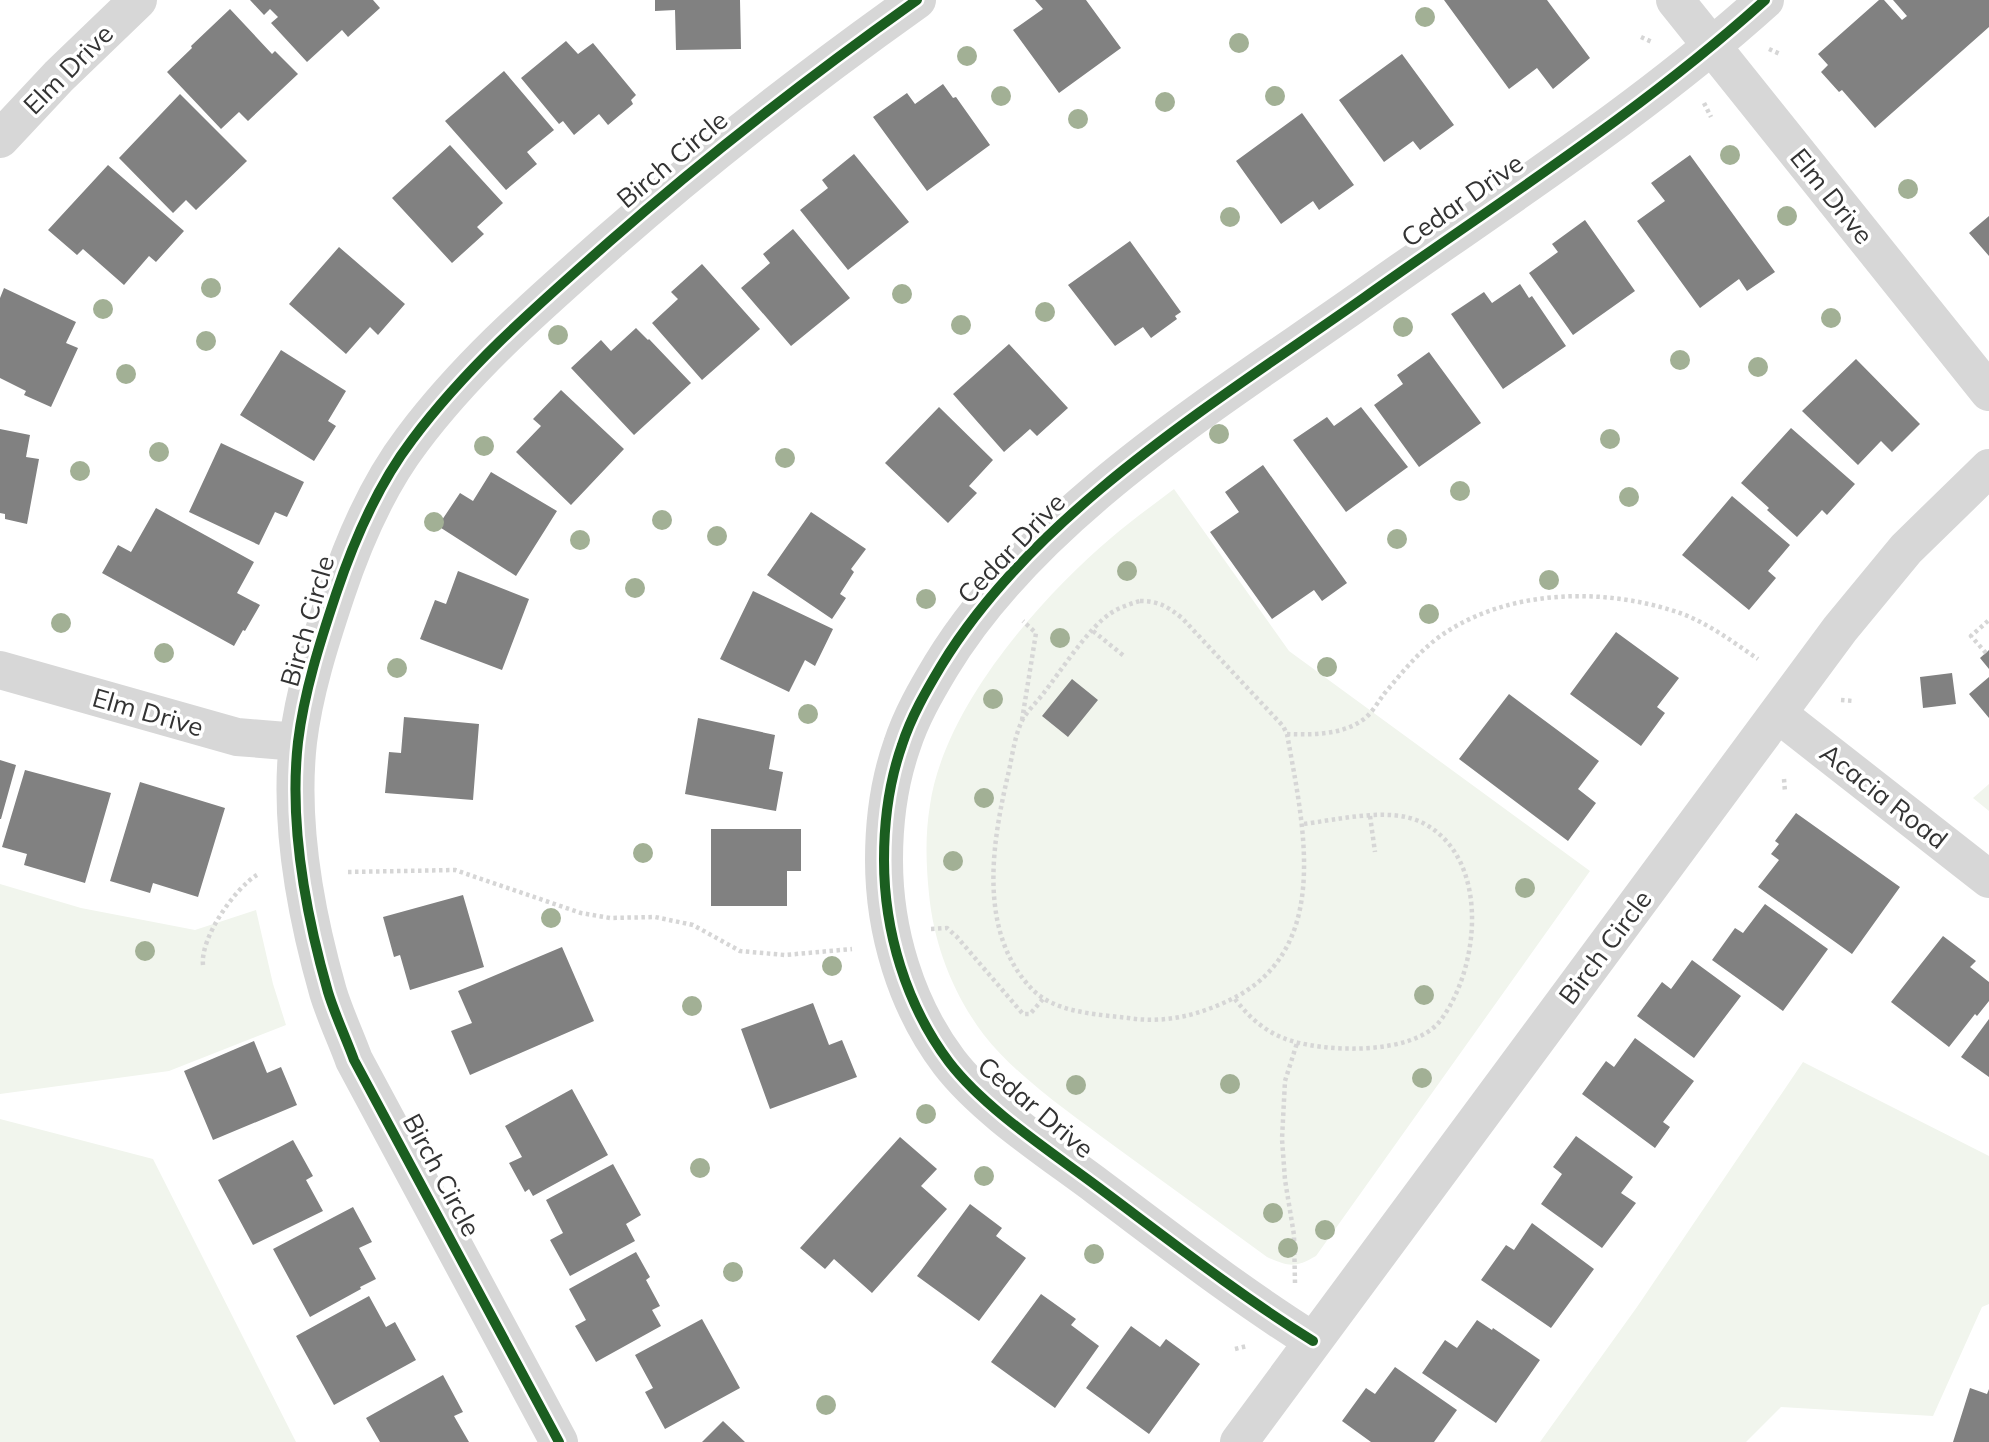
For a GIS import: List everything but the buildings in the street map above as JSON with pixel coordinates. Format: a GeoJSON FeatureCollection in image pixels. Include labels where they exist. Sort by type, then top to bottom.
{"type":"FeatureCollection","features":[{"type":"Feature","properties":{"kind":"street","name":"Elm Drive"},"geometry":{"type":"LineString","coordinates":[[0,139],[59,76],[138,0]]}},
{"type":"Feature","properties":{"kind":"street","name":"Birch Circle"},"geometry":{"type":"LineString","coordinates":[[559,1442],[354,1060],[329,993],[300,859],[296,781],[298,742],[318,648],[348,559],[378,492],[410,441],[462,377],[555,290],[677,183],[809,78],[917,0]]}},
{"type":"Feature","properties":{"kind":"street","name":"Elm Drive"},"geometry":{"type":"LineString","coordinates":[[1675,0],[1989,392]]}},
{"type":"Feature","properties":{"kind":"street","name":"Cedar Drive"},"geometry":{"type":"LineString","coordinates":[[1312,1341],[1259,1306],[1032,1138],[988,1101],[951,1064],[926,1027],[907,983],[892,939],[884,887],[884,834],[891,785],[902,743],[923,696],[961,633],[1001,584],[1037,547],[1108,483],[1194,418],[1668,83],[1765,0]]}},
{"type":"Feature","properties":{"kind":"street","name":"Birch Circle"},"geometry":{"type":"LineString","coordinates":[[1239,1442],[1840,629],[1906,549],[1989,468]]}},
{"type":"Feature","properties":{"kind":"street","name":"Elm Drive"},"geometry":{"type":"LineString","coordinates":[[0,670],[237,737],[298,742]]}},
{"type":"Feature","properties":{"kind":"street","name":"Acacia Road"},"geometry":{"type":"LineString","coordinates":[[1778,715],[1989,879]]}},
{"type":"Feature","properties":{"kind":"path"},"geometry":{"type":"LineString","coordinates":[[1641,37],[1652,42]]}},
{"type":"Feature","properties":{"kind":"path"},"geometry":{"type":"LineString","coordinates":[[1768,49],[1780,54]]}},
{"type":"Feature","properties":{"kind":"path"},"geometry":{"type":"LineString","coordinates":[[1704,103],[1711,117]]}},
{"type":"Feature","properties":{"kind":"path"},"geometry":{"type":"LineString","coordinates":[[1287,734],[1314,735],[1337,731],[1364,719],[1408,664],[1436,640],[1466,620],[1509,604],[1579,597],[1637,602],[1681,614],[1718,632],[1758,659]]}},
{"type":"Feature","properties":{"kind":"path"},"geometry":{"type":"LineString","coordinates":[[1021,722],[1093,631],[1110,614],[1140,601],[1154,601],[1168,607],[1191,628],[1283,726],[1287,734],[1303,824],[1304,871],[1300,912],[1291,939],[1278,962],[1259,982],[1235,999],[1181,1018],[1141,1020],[1059,1006],[1043,999],[1018,971],[1005,945],[993,886],[995,845],[1003,796],[1021,722],[1036,633],[1022,620]]}},
{"type":"Feature","properties":{"kind":"path"},"geometry":{"type":"LineString","coordinates":[[1986,653],[1971,636],[1989,620]]}},
{"type":"Feature","properties":{"kind":"path"},"geometry":{"type":"LineString","coordinates":[[1093,631],[1124,656]]}},
{"type":"Feature","properties":{"kind":"path"},"geometry":{"type":"LineString","coordinates":[[1841,700],[1853,701]]}},
{"type":"Feature","properties":{"kind":"path"},"geometry":{"type":"LineString","coordinates":[[1784,779],[1785,792]]}},
{"type":"Feature","properties":{"kind":"path"},"geometry":{"type":"LineString","coordinates":[[1235,999],[1260,1025],[1280,1037],[1321,1047],[1359,1048],[1387,1046],[1420,1037],[1439,1022],[1459,986],[1471,946],[1472,909],[1466,871],[1446,840],[1423,822],[1397,815],[1303,824]]}},
{"type":"Feature","properties":{"kind":"path"},"geometry":{"type":"LineString","coordinates":[[1370,816],[1375,852]]}},
{"type":"Feature","properties":{"kind":"path"},"geometry":{"type":"LineString","coordinates":[[348,872],[456,870],[581,914],[610,918],[655,917],[693,925],[740,951],[785,955],[852,949]]}},
{"type":"Feature","properties":{"kind":"path"},"geometry":{"type":"LineString","coordinates":[[203,965],[202,958],[209,936],[245,882],[257,875]]}},
{"type":"Feature","properties":{"kind":"path"},"geometry":{"type":"LineString","coordinates":[[926,930],[947,928],[1023,1014],[1030,1014],[1043,999]]}},
{"type":"Feature","properties":{"kind":"path"},"geometry":{"type":"LineString","coordinates":[[1295,1284],[1294,1236],[1284,1180],[1282,1139],[1284,1081],[1297,1043]]}},
{"type":"Feature","properties":{"kind":"path"},"geometry":{"type":"LineString","coordinates":[[1235,1349],[1249,1345]]}},
{"type":"Feature","properties":{"kind":"shaded area"},"geometry":{"type":"Polygon","coordinates":[[[1174,489],[1289,651],[1590,871],[1316,1256],[1297,1264],[1281,1263],[1267,1257],[1028,1080],[997,1050],[973,1019],[954,986],[935,932],[928,883],[927,827],[939,768],[954,731],[998,658],[1054,592],[1111,538],[1174,489]]]}},
{"type":"Feature","properties":{"kind":"shaded area"},"geometry":{"type":"Polygon","coordinates":[[[1989,784],[1989,811],[1973,798],[1989,784]]]}},
{"type":"Feature","properties":{"kind":"shaded area"},"geometry":{"type":"Polygon","coordinates":[[[0,884],[81,908],[195,930],[256,910],[273,984],[286,1025],[169,1071],[0,1094],[0,884]]]}},
{"type":"Feature","properties":{"kind":"shaded area"},"geometry":{"type":"Polygon","coordinates":[[[1803,1062],[1989,1156],[1989,1304],[1982,1307],[1933,1416],[1781,1407],[1746,1442],[1540,1442],[1637,1307],[1803,1062]]]}},
{"type":"Feature","properties":{"kind":"shaded area"},"geometry":{"type":"Polygon","coordinates":[[[0,1119],[153,1159],[296,1442],[0,1442],[0,1119]]]}},
{"type":"Feature","properties":{"kind":"cycle path"},"geometry":{"type":"LineString","coordinates":[[559,1442],[354,1060],[331,1001],[306,900],[298,836],[298,742],[308,686],[336,594],[368,514],[399,458],[457,386],[531,312],[683,179],[798,87],[917,0]]}},
{"type":"Feature","properties":{"kind":"cycle path"},"geometry":{"type":"LineString","coordinates":[[1313,1341],[1231,1286],[1019,1129],[981,1096],[949,1062],[934,1040],[910,992],[900,966],[888,914],[885,831],[897,759],[914,714],[930,685],[980,610],[1026,557],[1078,508],[1191,418],[1620,117],[1670,80],[1765,0]]}}]}
